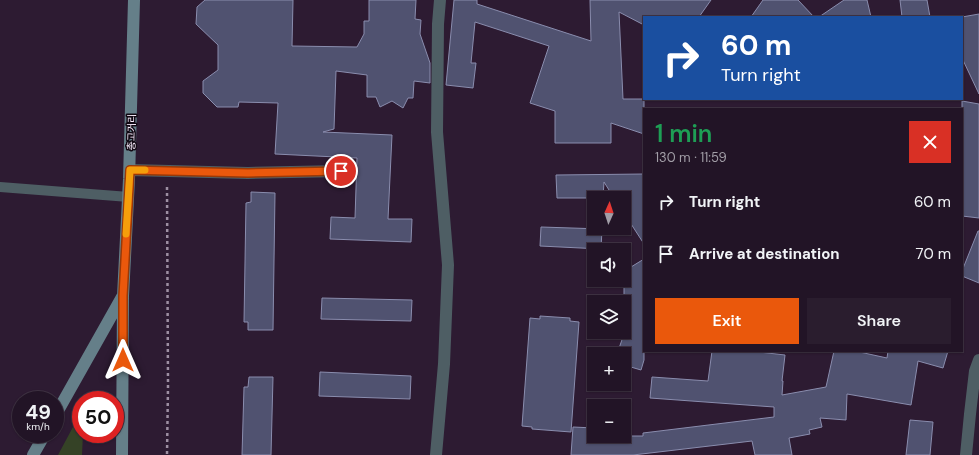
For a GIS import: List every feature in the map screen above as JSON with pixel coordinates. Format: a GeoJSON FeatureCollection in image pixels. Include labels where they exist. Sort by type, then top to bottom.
{"type":"FeatureCollection","features":[{"type":"Feature","properties":{"kind":"main road","name":"총고거리"},"geometry":{"type":"LineString","coordinates":[[122,455],[123,296],[130,170],[134,0]]}},
{"type":"Feature","properties":{"kind":"main road"},"geometry":{"type":"LineString","coordinates":[[64,400],[123,296]]}},
{"type":"Feature","properties":{"kind":"main road"},"geometry":{"type":"LineString","coordinates":[[33,455],[40,443]]}},
{"type":"Feature","properties":{"kind":"street"},"geometry":{"type":"LineString","coordinates":[[436,455],[444,364],[448,265],[437,132],[438,24],[440,0]]}},
{"type":"Feature","properties":{"kind":"street"},"geometry":{"type":"LineString","coordinates":[[130,170],[248,173],[341,171]]}},
{"type":"Feature","properties":{"kind":"street"},"geometry":{"type":"LineString","coordinates":[[966,455],[974,378],[979,360]]}},
{"type":"Feature","properties":{"kind":"lane"},"geometry":{"type":"LineString","coordinates":[[0,187],[128,197]]}},
{"type":"Feature","properties":{"kind":"path"},"geometry":{"type":"LineString","coordinates":[[166,171],[168,378],[167,455]]}},
{"type":"Feature","properties":{"kind":"green space"},"geometry":{"type":"Polygon","coordinates":[[[72,429],[72,443],[83,443],[82,455],[58,455],[72,429]]]}},
{"type":"Feature","properties":{"kind":"building"},"geometry":{"type":"Polygon","coordinates":[[[205,0],[293,0],[292,46],[357,47],[364,34],[364,21],[369,21],[369,0],[416,0],[415,19],[421,20],[420,34],[430,63],[430,83],[414,81],[413,98],[408,98],[403,108],[392,101],[380,107],[376,97],[367,97],[367,75],[336,71],[334,129],[323,132],[392,135],[388,219],[412,219],[411,242],[330,239],[331,217],[355,218],[357,158],[275,154],[278,103],[239,102],[238,107],[217,107],[203,93],[203,81],[218,70],[218,45],[196,24],[197,7],[205,0]]]}},
{"type":"Feature","properties":{"kind":"building"},"geometry":{"type":"Polygon","coordinates":[[[454,0],[477,0],[477,4],[591,41],[590,0],[711,0],[700,16],[643,16],[643,24],[619,12],[623,99],[644,100],[643,134],[611,123],[611,143],[555,143],[555,111],[530,103],[549,46],[475,22],[471,63],[476,63],[473,88],[446,85],[454,0]]]}},
{"type":"Feature","properties":{"kind":"building"},"geometry":{"type":"Polygon","coordinates":[[[763,0],[798,0],[813,16],[752,16],[763,0]]]}},
{"type":"Feature","properties":{"kind":"building"},"geometry":{"type":"Polygon","coordinates":[[[844,0],[867,0],[871,16],[820,16],[844,0]]]}},
{"type":"Feature","properties":{"kind":"building"},"geometry":{"type":"Polygon","coordinates":[[[900,0],[927,0],[930,16],[902,16],[900,0]]]}},
{"type":"Feature","properties":{"kind":"building"},"geometry":{"type":"Polygon","coordinates":[[[979,14],[979,94],[963,60],[963,17],[979,14]]]}},
{"type":"Feature","properties":{"kind":"building"},"geometry":{"type":"Polygon","coordinates":[[[962,101],[979,104],[979,218],[963,216],[962,101]]]}},
{"type":"Feature","properties":{"kind":"building"},"geometry":{"type":"Polygon","coordinates":[[[643,174],[643,242],[631,224],[631,191],[610,191],[604,182],[603,191],[587,191],[587,198],[557,198],[556,175],[643,174]]]}},
{"type":"Feature","properties":{"kind":"building"},"geometry":{"type":"Polygon","coordinates":[[[251,192],[275,193],[273,330],[248,330],[248,322],[244,322],[246,203],[251,202],[251,192]]]}},
{"type":"Feature","properties":{"kind":"building"},"geometry":{"type":"Polygon","coordinates":[[[541,227],[587,229],[587,235],[602,235],[601,243],[587,243],[587,248],[540,246],[541,227]]]}},
{"type":"Feature","properties":{"kind":"building"},"geometry":{"type":"Polygon","coordinates":[[[979,231],[979,283],[963,276],[963,268],[979,231]]]}},
{"type":"Feature","properties":{"kind":"building"},"geometry":{"type":"Polygon","coordinates":[[[643,260],[644,360],[641,370],[631,367],[631,347],[619,347],[622,339],[631,339],[631,295],[624,295],[624,287],[631,287],[631,267],[643,260]]]}},
{"type":"Feature","properties":{"kind":"building"},"geometry":{"type":"Polygon","coordinates":[[[322,298],[412,300],[411,321],[321,319],[322,298]]]}},
{"type":"Feature","properties":{"kind":"building"},"geometry":{"type":"Polygon","coordinates":[[[540,316],[570,318],[570,321],[579,322],[571,432],[532,429],[532,427],[522,426],[530,318],[540,319],[540,316]]]}},
{"type":"Feature","properties":{"kind":"building"},"geometry":{"type":"Polygon","coordinates":[[[712,352],[759,352],[785,355],[782,395],[826,387],[834,352],[860,352],[887,358],[888,352],[948,352],[943,368],[918,361],[911,405],[847,394],[846,420],[820,418],[822,427],[809,430],[810,434],[789,438],[792,455],[755,455],[752,441],[633,455],[571,455],[573,427],[587,428],[587,443],[631,443],[631,436],[643,436],[643,433],[774,417],[774,407],[650,398],[652,377],[708,381],[712,352]]]}},
{"type":"Feature","properties":{"kind":"building"},"geometry":{"type":"Polygon","coordinates":[[[320,372],[411,376],[410,399],[319,396],[320,372]]]}},
{"type":"Feature","properties":{"kind":"building"},"geometry":{"type":"Polygon","coordinates":[[[249,377],[273,377],[271,455],[242,455],[244,387],[248,387],[249,377]]]}},
{"type":"Feature","properties":{"kind":"building"},"geometry":{"type":"Polygon","coordinates":[[[910,420],[933,422],[930,455],[906,455],[910,420]]]}},
{"type":"Feature","properties":{"kind":"slow traffic"},"geometry":{"type":"LineString","coordinates":[[126,234],[130,170],[145,170]]}},
{"type":"Feature","properties":{"kind":"route"},"geometry":{"type":"LineString","coordinates":[[123,360],[123,296],[130,170],[248,173],[341,171]]}}]}
